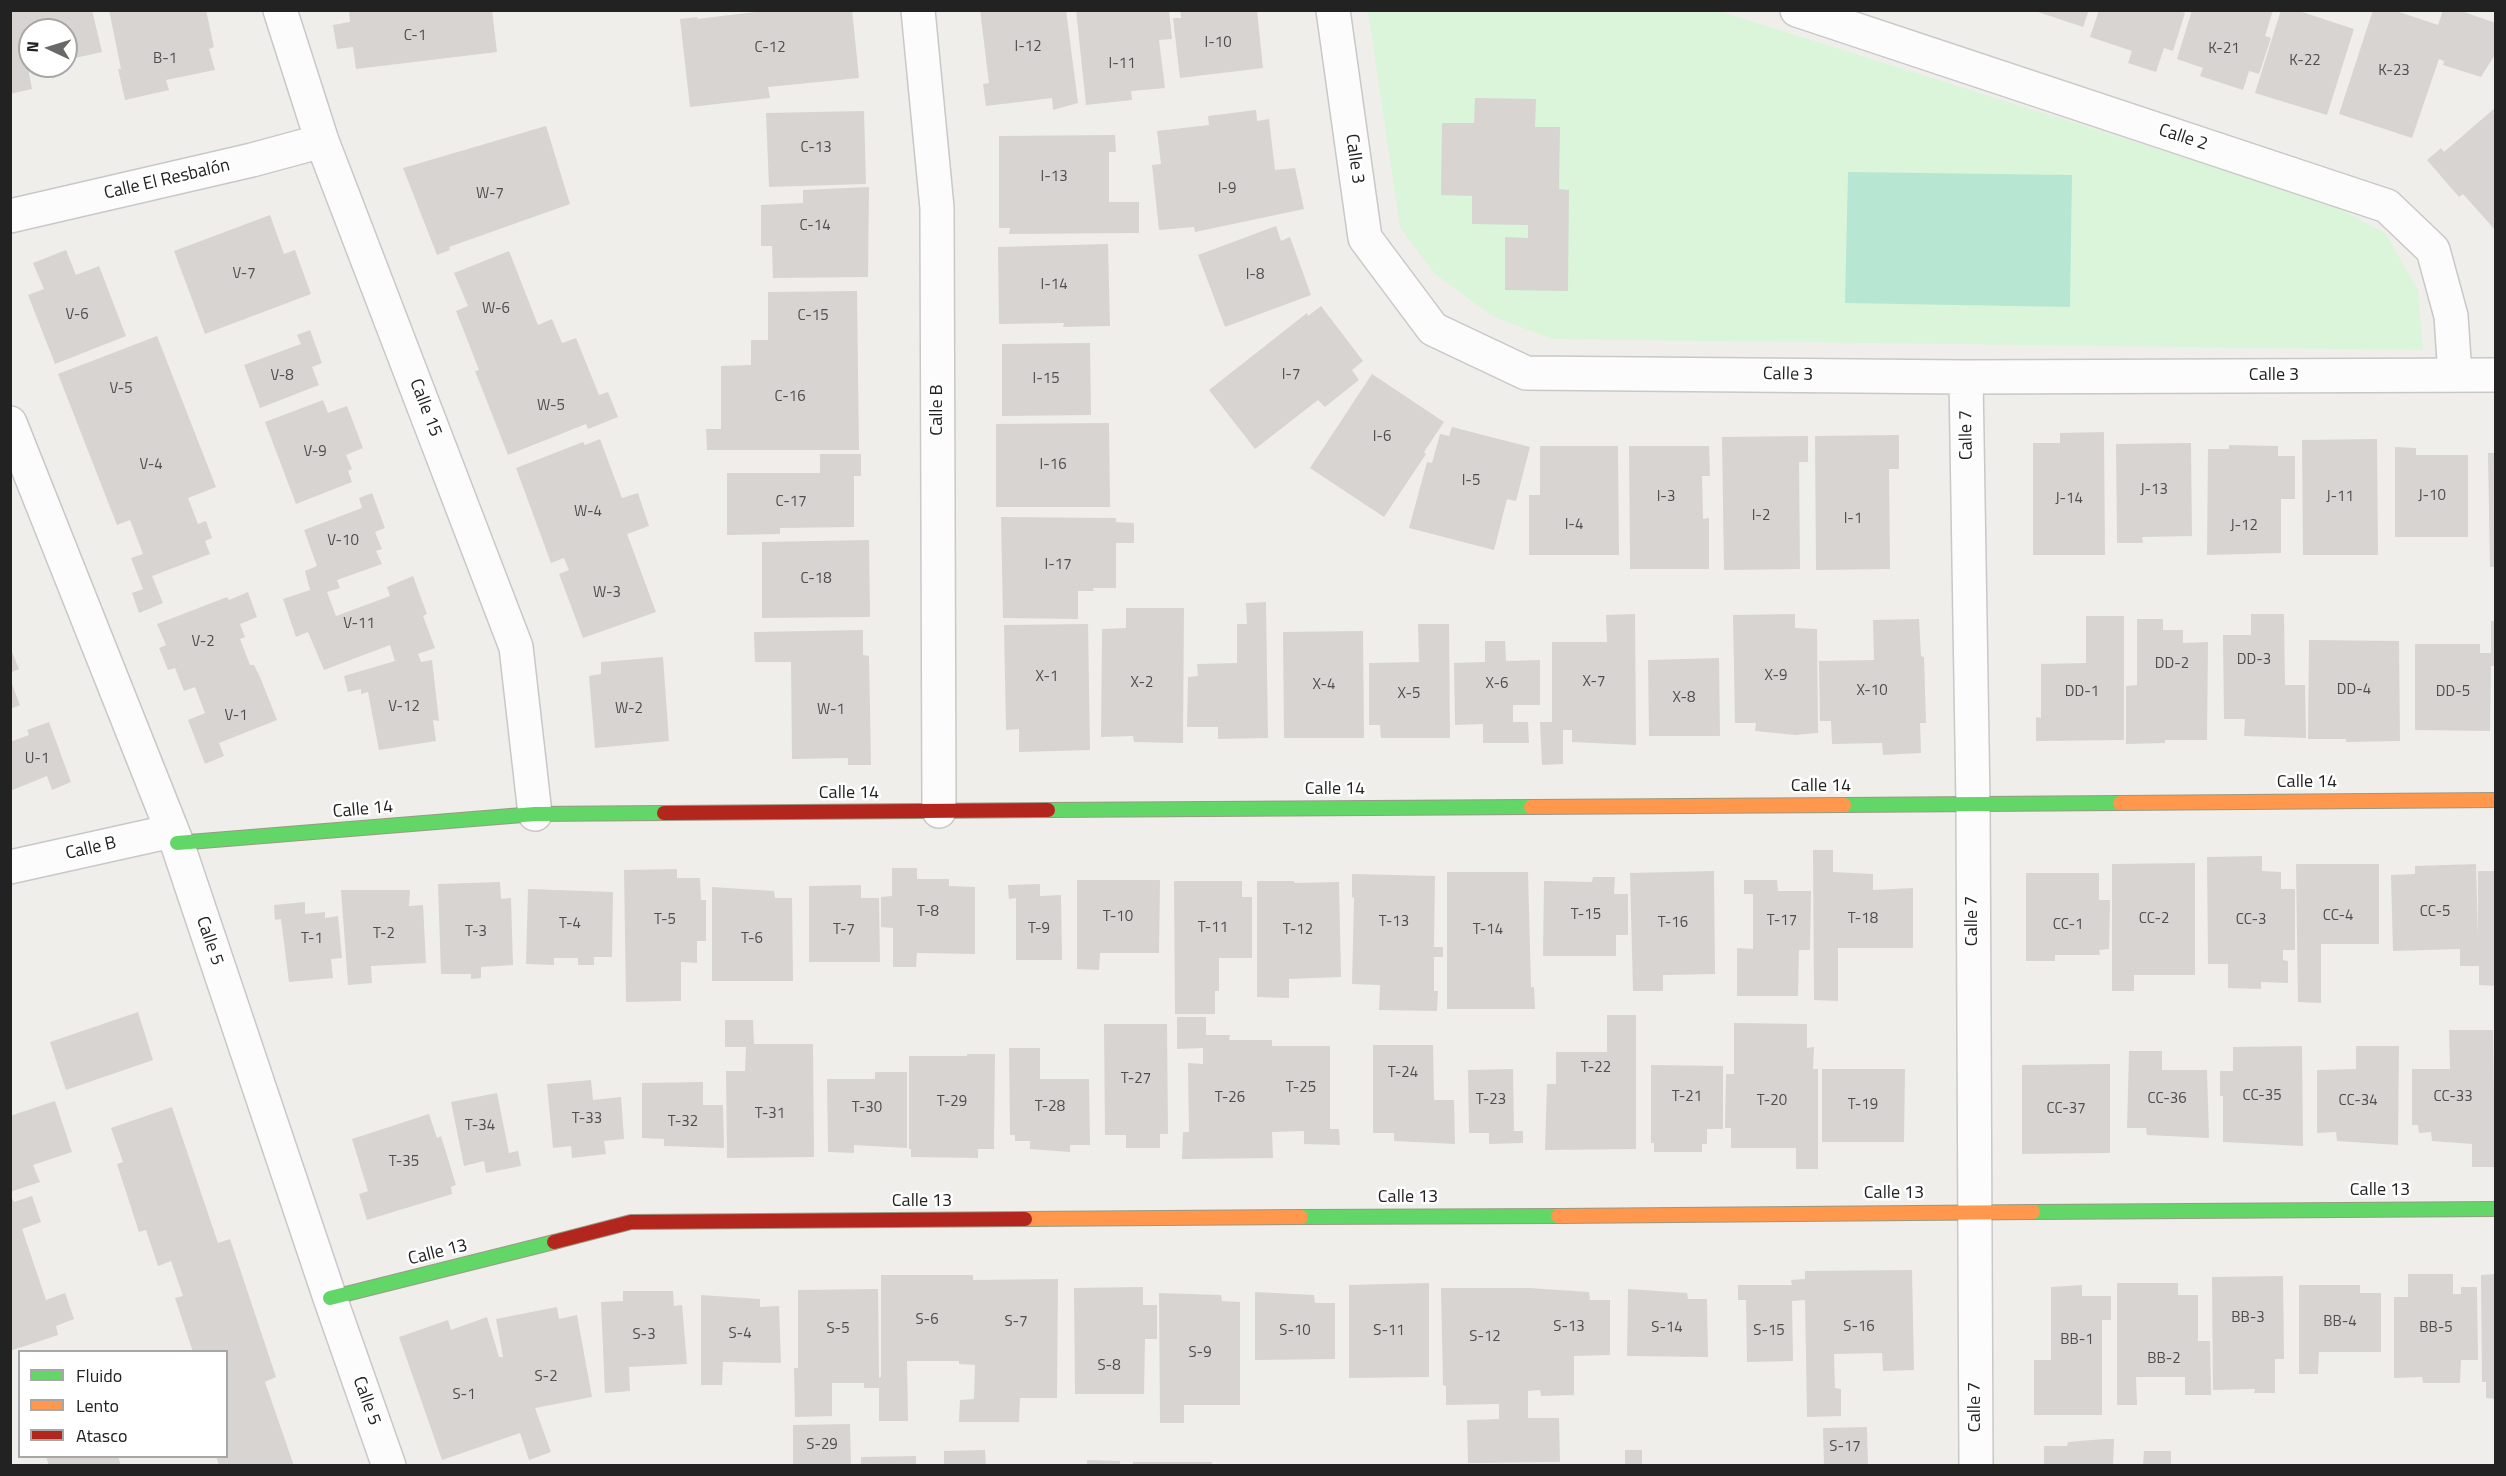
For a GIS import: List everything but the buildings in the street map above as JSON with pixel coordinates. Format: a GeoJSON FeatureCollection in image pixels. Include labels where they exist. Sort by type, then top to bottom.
{"type":"FeatureCollection","features":[{"type":"Feature","properties":{"kind":"street","name":"Calle 15"},"geometry":{"type":"LineString","coordinates":[[280,10],[322,141],[516,647],[535,814]]}},
{"type":"Feature","properties":{"kind":"street","name":"Calle B"},"geometry":{"type":"LineString","coordinates":[[918,10],[937,208],[939,811]]}},
{"type":"Feature","properties":{"kind":"street","name":"Calle 3"},"geometry":{"type":"LineString","coordinates":[[1333,10],[1365,238],[1433,329],[1526,373],[1966,377],[2496,375]]}},
{"type":"Feature","properties":{"kind":"street","name":"Calle 2"},"geometry":{"type":"LineString","coordinates":[[1797,10],[2387,206],[2433,250],[2451,316],[2455,375]]}},
{"type":"Feature","properties":{"kind":"street","name":"Calle El Resbalón"},"geometry":{"type":"LineString","coordinates":[[10,216],[252,160],[322,141]]}},
{"type":"Feature","properties":{"kind":"street","name":"Calle 7"},"geometry":{"type":"LineString","coordinates":[[1966,377],[1973,804],[1976,1466]]}},
{"type":"Feature","properties":{"kind":"street","name":"Calle 5"},"geometry":{"type":"LineString","coordinates":[[10,423],[174,837],[389,1466]]}},
{"type":"Feature","properties":{"kind":"street","name":"Calle 14"},"geometry":{"type":"LineString","coordinates":[[174,837],[535,814],[2496,800]]}},
{"type":"Feature","properties":{"kind":"street","name":"Calle B"},"geometry":{"type":"LineString","coordinates":[[10,867],[174,837]]}},
{"type":"Feature","properties":{"kind":"street","name":"Calle 13"},"geometry":{"type":"LineString","coordinates":[[330,1298],[631,1222],[2496,1209]]}},
{"type":"Feature","properties":{"kind":"green space"},"geometry":{"type":"Polygon","coordinates":[[[1368,11],[1719,11],[2332,204],[2386,234],[2418,290],[2423,350],[1552,339],[1492,316],[1435,274],[1400,228],[1368,11]]]}},
{"type":"Feature","properties":{"kind":"green space"},"geometry":{"type":"Polygon","coordinates":[[[1848,172],[2072,175],[2070,307],[1845,303],[1848,172]]]}},
{"type":"Feature","properties":{"kind":"traffic: fast"},"geometry":{"type":"LineString","coordinates":[[1844,805],[2120,803]]}},
{"type":"Feature","properties":{"kind":"traffic: fast"},"geometry":{"type":"LineString","coordinates":[[1048,810],[1531,807]]}},
{"type":"Feature","properties":{"kind":"traffic: fast"},"geometry":{"type":"LineString","coordinates":[[177,843],[535,814],[664,813]]}},
{"type":"Feature","properties":{"kind":"traffic: fast"},"geometry":{"type":"LineString","coordinates":[[2033,1212],[2496,1209]]}},
{"type":"Feature","properties":{"kind":"traffic: fast"},"geometry":{"type":"LineString","coordinates":[[1301,1217],[1558,1216]]}},
{"type":"Feature","properties":{"kind":"traffic: fast"},"geometry":{"type":"LineString","coordinates":[[330,1298],[554,1242]]}},
{"type":"Feature","properties":{"kind":"traffic: slow"},"geometry":{"type":"LineString","coordinates":[[2120,803],[2496,800]]}},
{"type":"Feature","properties":{"kind":"traffic: slow"},"geometry":{"type":"LineString","coordinates":[[1531,807],[1844,805]]}},
{"type":"Feature","properties":{"kind":"traffic: slow"},"geometry":{"type":"LineString","coordinates":[[1558,1216],[2033,1212]]}},
{"type":"Feature","properties":{"kind":"traffic: slow"},"geometry":{"type":"LineString","coordinates":[[1025,1219],[1301,1217]]}},
{"type":"Feature","properties":{"kind":"traffic: jam"},"geometry":{"type":"LineString","coordinates":[[664,813],[1048,810]]}},
{"type":"Feature","properties":{"kind":"traffic: jam"},"geometry":{"type":"LineString","coordinates":[[554,1242],[631,1222],[1025,1219]]}}]}
